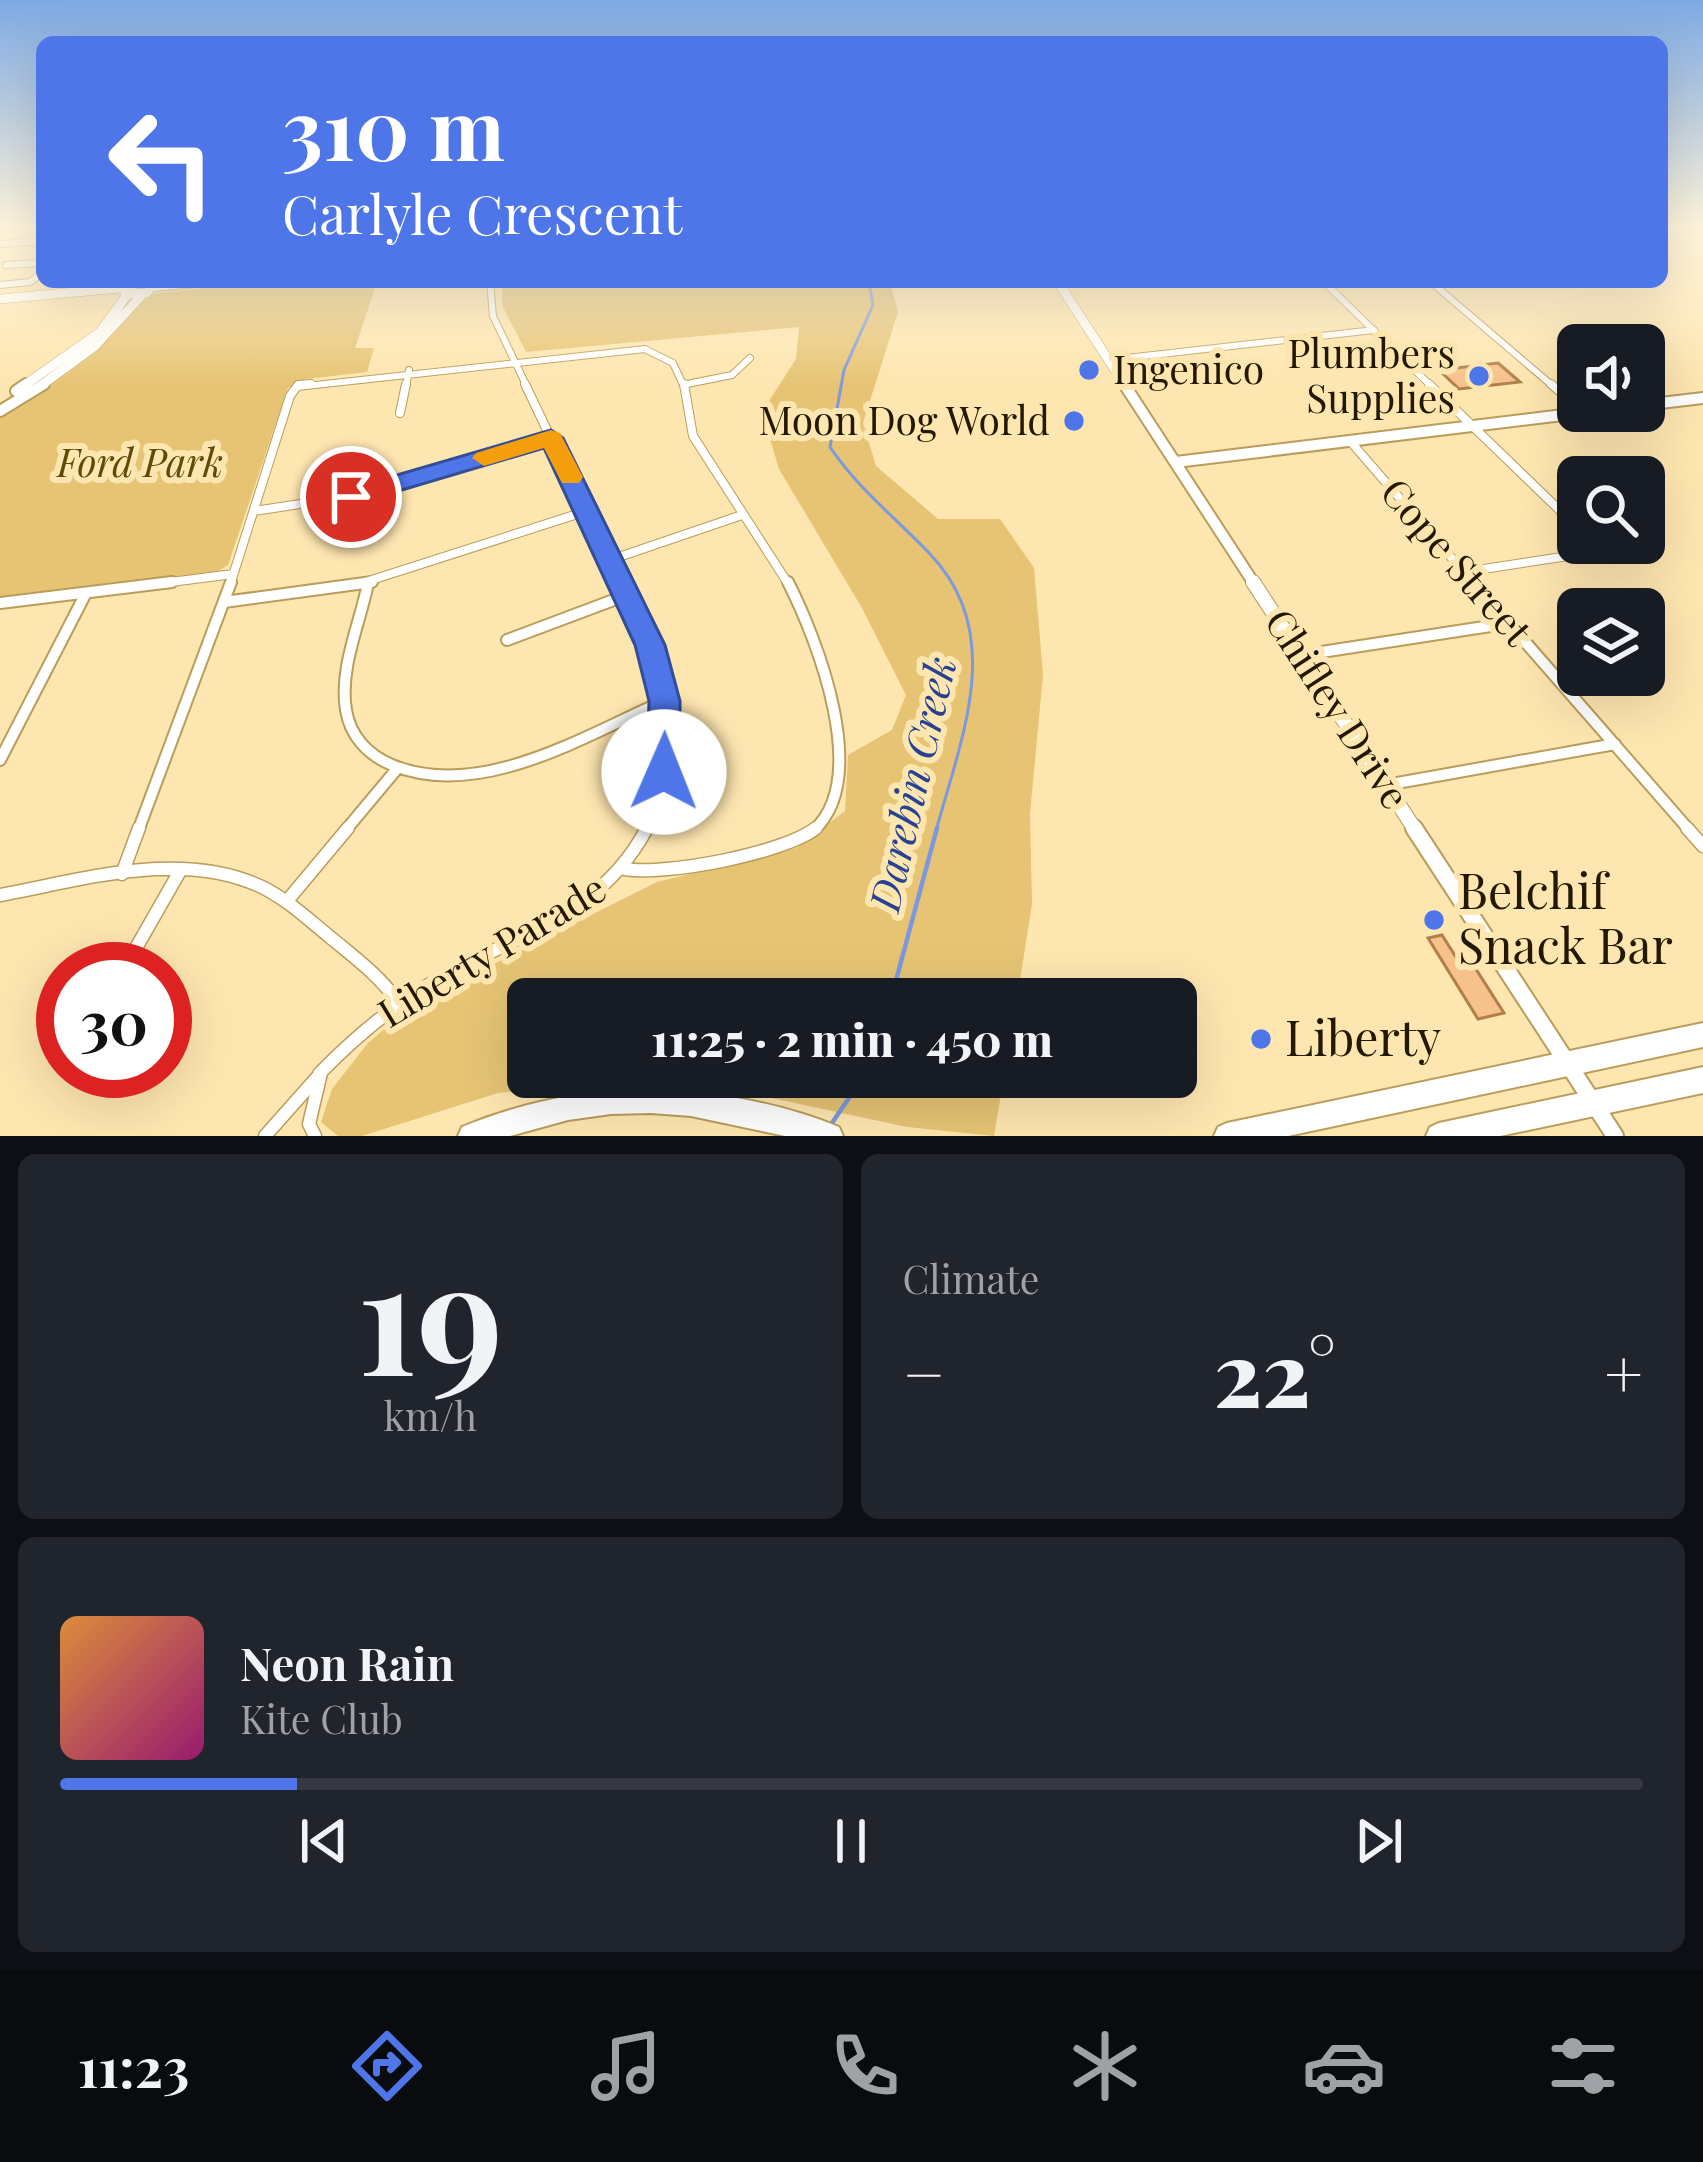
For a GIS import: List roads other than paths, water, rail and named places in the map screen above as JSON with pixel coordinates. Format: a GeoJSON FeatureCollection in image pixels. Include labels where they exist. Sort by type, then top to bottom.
{"type":"FeatureCollection","features":[{"type":"Feature","properties":{"kind":"highway"},"geometry":{"type":"LineString","coordinates":[[1226,1136],[1703,1035]]}},
{"type":"Feature","properties":{"kind":"highway"},"geometry":{"type":"LineString","coordinates":[[1439,1136],[1703,1080]]}},
{"type":"Feature","properties":{"kind":"highway"},"geometry":{"type":"LineString","coordinates":[[471,1136],[541,1113],[624,1099],[728,1106],[830,1136]]}},
{"type":"Feature","properties":{"kind":"street"},"geometry":{"type":"LineString","coordinates":[[0,285],[34,279]]}},
{"type":"Feature","properties":{"kind":"street"},"geometry":{"type":"LineString","coordinates":[[0,301],[131,288],[142,295]]}},
{"type":"Feature","properties":{"kind":"street"},"geometry":{"type":"LineString","coordinates":[[0,401],[100,332],[131,288]]}},
{"type":"Feature","properties":{"kind":"street"},"geometry":{"type":"LineString","coordinates":[[0,411],[92,351],[115,332],[149,288]]}},
{"type":"Feature","properties":{"kind":"street","name":"Liberty Parade"},"geometry":{"type":"LineString","coordinates":[[265,1136],[347,1042],[397,1001],[582,906],[625,868],[648,833],[662,795],[664,701],[650,645],[489,306],[490,288]]}},
{"type":"Feature","properties":{"kind":"street","name":"Chifley Drive"},"geometry":{"type":"LineString","coordinates":[[1062,288],[1615,1136]]}},
{"type":"Feature","properties":{"kind":"street"},"geometry":{"type":"LineString","coordinates":[[1330,288],[1557,509]]}},
{"type":"Feature","properties":{"kind":"street"},"geometry":{"type":"LineString","coordinates":[[1438,288],[1557,389]]}},
{"type":"Feature","properties":{"kind":"street"},"geometry":{"type":"LineString","coordinates":[[1109,360],[1374,330]]}},
{"type":"Feature","properties":{"kind":"street"},"geometry":{"type":"LineString","coordinates":[[122,874],[224,602],[290,396],[306,381],[645,349],[674,363],[687,384],[693,436],[792,586],[826,661],[838,787],[832,811],[816,831],[796,844],[652,870],[625,868]]}},
{"type":"Feature","properties":{"kind":"street"},"geometry":{"type":"LineString","coordinates":[[687,384],[732,375],[750,358]]}},
{"type":"Feature","properties":{"kind":"street"},"geometry":{"type":"LineString","coordinates":[[400,413],[409,370]]}},
{"type":"Feature","properties":{"kind":"street"},"geometry":{"type":"LineString","coordinates":[[1665,403],[1703,398]]}},
{"type":"Feature","properties":{"kind":"street"},"geometry":{"type":"LineString","coordinates":[[1176,462],[1557,414]]}},
{"type":"Feature","properties":{"kind":"street"},"geometry":{"type":"LineString","coordinates":[[254,511],[365,494],[551,438]]}},
{"type":"Feature","properties":{"kind":"street","name":"Cope Street"},"geometry":{"type":"LineString","coordinates":[[1351,441],[1703,845]]}},
{"type":"Feature","properties":{"kind":"street"},"geometry":{"type":"LineString","coordinates":[[224,602],[368,583],[587,511]]}},
{"type":"Feature","properties":{"kind":"street"},"geometry":{"type":"LineString","coordinates":[[610,560],[742,515]]}},
{"type":"Feature","properties":{"kind":"street"},"geometry":{"type":"LineString","coordinates":[[1465,572],[1557,555]]}},
{"type":"Feature","properties":{"kind":"street"},"geometry":{"type":"LineString","coordinates":[[0,603],[233,574]]}},
{"type":"Feature","properties":{"kind":"street"},"geometry":{"type":"LineString","coordinates":[[368,583],[346,681],[346,715],[367,751],[396,770],[456,775],[500,767],[664,701]]}},
{"type":"Feature","properties":{"kind":"street"},"geometry":{"type":"LineString","coordinates":[[0,760],[86,593]]}},
{"type":"Feature","properties":{"kind":"street"},"geometry":{"type":"LineString","coordinates":[[507,640],[627,596]]}},
{"type":"Feature","properties":{"kind":"street"},"geometry":{"type":"LineString","coordinates":[[1302,656],[1510,623]]}},
{"type":"Feature","properties":{"kind":"street"},"geometry":{"type":"LineString","coordinates":[[1386,785],[1615,744]]}},
{"type":"Feature","properties":{"kind":"street"},"geometry":{"type":"LineString","coordinates":[[287,901],[396,770]]}},
{"type":"Feature","properties":{"kind":"street"},"geometry":{"type":"LineString","coordinates":[[140,942],[181,872]]}},
{"type":"Feature","properties":{"kind":"street"},"geometry":{"type":"LineString","coordinates":[[0,895],[122,874],[215,873],[249,882],[287,901],[383,982],[397,1001]]}},
{"type":"Feature","properties":{"kind":"street"},"geometry":{"type":"LineString","coordinates":[[315,1136],[309,1124],[319,1075]]}},
{"type":"Feature","properties":{"kind":"waterway","name":"Darebin Creek"},"geometry":{"type":"LineString","coordinates":[[870,288],[873,305],[844,370],[830,447],[865,490],[930,554],[953,585],[967,618],[971,688],[936,831]]}},
{"type":"Feature","properties":{"kind":"waterway","name":"Darebin Creek"},"geometry":{"type":"LineString","coordinates":[[897,978],[937,828]]}},
{"type":"Feature","properties":{"kind":"waterway","name":"Darebin Creek"},"geometry":{"type":"LineString","coordinates":[[832,1123],[849,1098]]}},
{"type":"Feature","properties":{"kind":"place","name":"Ingenico"},"geometry":{"type":"Point","coordinates":[1089,370]}},
{"type":"Feature","properties":{"kind":"place","name":"Plumbers Supplies"},"geometry":{"type":"Point","coordinates":[1479,376]}},
{"type":"Feature","properties":{"kind":"place","name":"Moon Dog World"},"geometry":{"type":"Point","coordinates":[1074,421]}},
{"type":"Feature","properties":{"kind":"place","name":"Belchif Snack Bar"},"geometry":{"type":"Point","coordinates":[1434,920]}},
{"type":"Feature","properties":{"kind":"place","name":"Liberty"},"geometry":{"type":"Point","coordinates":[1261,1039]}},
{"type":"Feature","properties":{"kind":"park label","name":"Ford Park"},"geometry":{"type":"Point","coordinates":[140,463]}}]}
